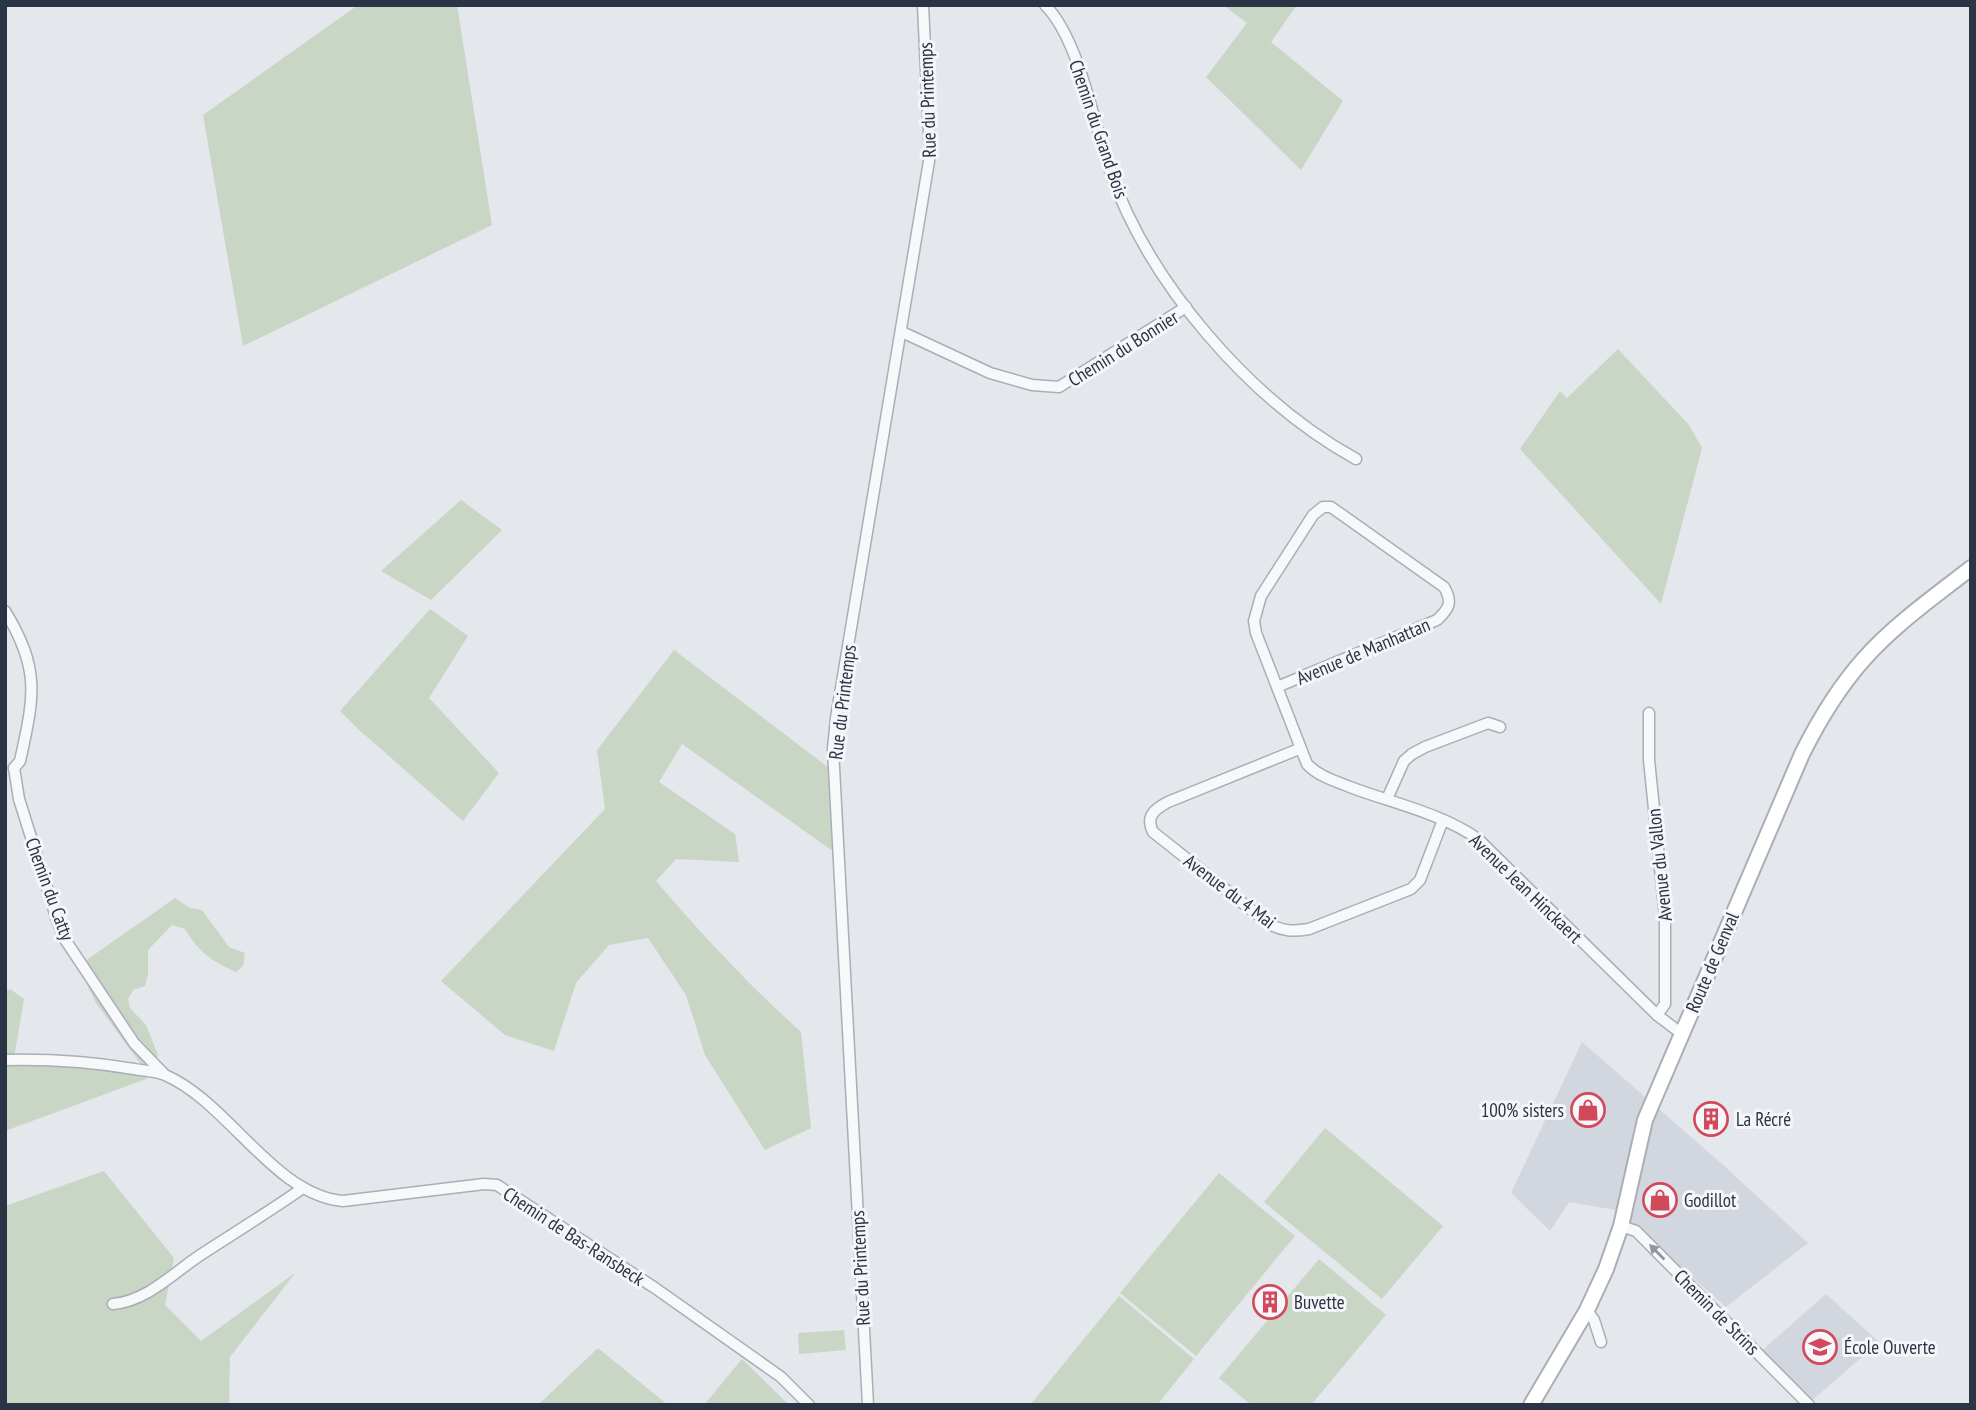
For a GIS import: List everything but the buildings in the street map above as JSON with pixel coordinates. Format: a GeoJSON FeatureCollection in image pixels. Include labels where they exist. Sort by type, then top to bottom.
{"type":"FeatureCollection","features":[{"type":"Feature","properties":{"kind":"main road","name":"Route de Genval"},"geometry":{"type":"LineString","coordinates":[[1531,1405],[1587,1310],[1606,1269],[1621,1226],[1645,1120],[1802,754],[1820,719],[1866,657],[1917,610],[1971,568]]}},
{"type":"Feature","properties":{"kind":"street","name":"Rue du Printemps"},"geometry":{"type":"LineString","coordinates":[[868,1405],[833,749],[930,155],[923,5]]}},
{"type":"Feature","properties":{"kind":"street","name":"Chemin du Grand Bois"},"geometry":{"type":"LineString","coordinates":[[1045,5],[1061,23],[1070,43],[1102,147],[1122,201],[1147,248],[1186,307],[1219,348],[1263,393],[1322,440],[1356,459]]}},
{"type":"Feature","properties":{"kind":"street","name":"Chemin du Bonnier"},"geometry":{"type":"LineString","coordinates":[[902,332],[990,373],[1032,385],[1059,387],[1186,307]]}},
{"type":"Feature","properties":{"kind":"street","name":"Avenue de Manhattan"},"geometry":{"type":"LineString","coordinates":[[1331,506],[1339,511],[1444,587],[1450,596],[1446,612],[1437,620],[1277,687],[1256,633],[1254,621],[1257,606],[1313,515],[1323,507],[1331,506]]}},
{"type":"Feature","properties":{"kind":"street"},"geometry":{"type":"LineString","coordinates":[[5,611],[22,643],[32,676],[33,694],[20,761],[10,766]]}},
{"type":"Feature","properties":{"kind":"street","name":"Avenue Jean Hinckaert"},"geometry":{"type":"LineString","coordinates":[[1277,687],[1299,749],[1313,770],[1325,777],[1443,820],[1478,839],[1657,1015],[1682,1034]]}},
{"type":"Feature","properties":{"kind":"street","name":"Avenue du Vallon"},"geometry":{"type":"LineString","coordinates":[[1648,713],[1649,760],[1665,916],[1665,1004],[1657,1015]]}},
{"type":"Feature","properties":{"kind":"street"},"geometry":{"type":"LineString","coordinates":[[1387,800],[1404,761],[1418,750],[1489,723],[1500,727]]}},
{"type":"Feature","properties":{"kind":"street","name":"Avenue du 4 Mai"},"geometry":{"type":"LineString","coordinates":[[1299,749],[1168,802],[1153,811],[1149,819],[1153,832],[1269,924],[1294,932],[1309,929],[1411,889],[1420,880],[1443,820]]}},
{"type":"Feature","properties":{"kind":"street","name":"Chemin du Catty"},"geometry":{"type":"LineString","coordinates":[[10,766],[58,923],[66,941],[134,1043],[165,1075]]}},
{"type":"Feature","properties":{"kind":"street","name":"Chemin de Bas-Ransbeck"},"geometry":{"type":"LineString","coordinates":[[5,1060],[110,1065],[165,1075],[203,1101],[303,1188],[330,1200],[343,1201],[484,1184],[497,1185],[666,1296],[781,1377],[808,1405]]}},
{"type":"Feature","properties":{"kind":"street"},"geometry":{"type":"LineString","coordinates":[[113,1304],[132,1300],[151,1290],[303,1188]]}},
{"type":"Feature","properties":{"kind":"street","name":"Chemin de Strins"},"geometry":{"type":"LineString","coordinates":[[1621,1226],[1636,1231],[1809,1405]]}},
{"type":"Feature","properties":{"kind":"street"},"geometry":{"type":"LineString","coordinates":[[1587,1310],[1594,1320],[1601,1342]]}},
{"type":"Feature","properties":{"kind":"shaded area"},"geometry":{"type":"Polygon","coordinates":[[[1582,1042],[1808,1243],[1726,1307],[1616,1210],[1569,1202],[1550,1231],[1511,1193],[1582,1042]]]}},
{"type":"Feature","properties":{"kind":"shaded area","name":"École Ouverte"},"geometry":{"type":"Polygon","coordinates":[[[1826,1294],[1879,1342],[1807,1405],[1759,1353],[1826,1294]]]}},
{"type":"Feature","properties":{"kind":"green space"},"geometry":{"type":"Polygon","coordinates":[[[358,5],[457,5],[492,225],[243,346],[203,115],[358,5]]]}},
{"type":"Feature","properties":{"kind":"green space"},"geometry":{"type":"Polygon","coordinates":[[[1223,5],[1297,5],[1271,42],[1343,101],[1301,170],[1206,77],[1247,23],[1223,5]]]}},
{"type":"Feature","properties":{"kind":"green space"},"geometry":{"type":"Polygon","coordinates":[[[1618,349],[1689,425],[1702,448],[1661,604],[1520,449],[1560,391],[1567,398],[1618,349]]]}},
{"type":"Feature","properties":{"kind":"green space"},"geometry":{"type":"Polygon","coordinates":[[[461,500],[502,530],[431,600],[381,571],[461,500]]]}},
{"type":"Feature","properties":{"kind":"green space"},"geometry":{"type":"Polygon","coordinates":[[[430,609],[468,636],[429,698],[499,773],[463,821],[340,711],[430,609]]]}},
{"type":"Feature","properties":{"kind":"green space"},"geometry":{"type":"Polygon","coordinates":[[[674,650],[829,768],[834,852],[682,744],[659,782],[735,834],[739,862],[676,859],[656,881],[726,959],[801,1032],[811,1128],[765,1150],[705,1055],[686,995],[648,938],[609,945],[576,983],[554,1051],[505,1035],[441,981],[605,809],[597,750],[674,650]]]}},
{"type":"Feature","properties":{"kind":"green space"},"geometry":{"type":"Polygon","coordinates":[[[175,898],[190,908],[202,910],[229,947],[245,953],[243,966],[236,972],[219,964],[195,944],[185,929],[172,925],[148,950],[145,986],[133,990],[128,999],[130,1008],[146,1025],[158,1055],[146,1079],[5,1131],[5,992],[10,989],[24,999],[13,1064],[51,1064],[131,1073],[140,1063],[96,1003],[78,966],[175,898]]]}},
{"type":"Feature","properties":{"kind":"green space"},"geometry":{"type":"Polygon","coordinates":[[[1325,1128],[1443,1226],[1382,1299],[1264,1202],[1325,1128]]]}},
{"type":"Feature","properties":{"kind":"green space"},"geometry":{"type":"Polygon","coordinates":[[[104,1171],[174,1258],[165,1305],[201,1341],[295,1273],[230,1357],[229,1405],[5,1405],[5,1206],[104,1171]]]}},
{"type":"Feature","properties":{"kind":"green space"},"geometry":{"type":"Polygon","coordinates":[[[1219,1173],[1295,1236],[1196,1356],[1120,1293],[1219,1173]]]}},
{"type":"Feature","properties":{"kind":"green space"},"geometry":{"type":"Polygon","coordinates":[[[1319,1259],[1386,1315],[1311,1405],[1251,1405],[1219,1378],[1319,1259]]]}},
{"type":"Feature","properties":{"kind":"green space"},"geometry":{"type":"Polygon","coordinates":[[[1119,1296],[1194,1359],[1157,1405],[1030,1405],[1119,1296]]]}},
{"type":"Feature","properties":{"kind":"green space"},"geometry":{"type":"Polygon","coordinates":[[[844,1330],[846,1350],[799,1354],[798,1333],[844,1330]]]}},
{"type":"Feature","properties":{"kind":"green space"},"geometry":{"type":"Polygon","coordinates":[[[598,1348],[668,1405],[538,1405],[598,1348]]]}},
{"type":"Feature","properties":{"kind":"green space"},"geometry":{"type":"Polygon","coordinates":[[[742,1359],[789,1405],[704,1405],[742,1359]]]}},
{"type":"Feature","properties":{"kind":"place","name":"100% sisters"},"geometry":{"type":"Point","coordinates":[1588,1110]}},
{"type":"Feature","properties":{"kind":"place","name":"La Récré"},"geometry":{"type":"Point","coordinates":[1711,1119]}},
{"type":"Feature","properties":{"kind":"place","name":"Godillot"},"geometry":{"type":"Point","coordinates":[1660,1200]}},
{"type":"Feature","properties":{"kind":"place","name":"Buvette"},"geometry":{"type":"Point","coordinates":[1270,1302]}},
{"type":"Feature","properties":{"kind":"place","name":"École Ouverte"},"geometry":{"type":"Point","coordinates":[1820,1347]}}]}
